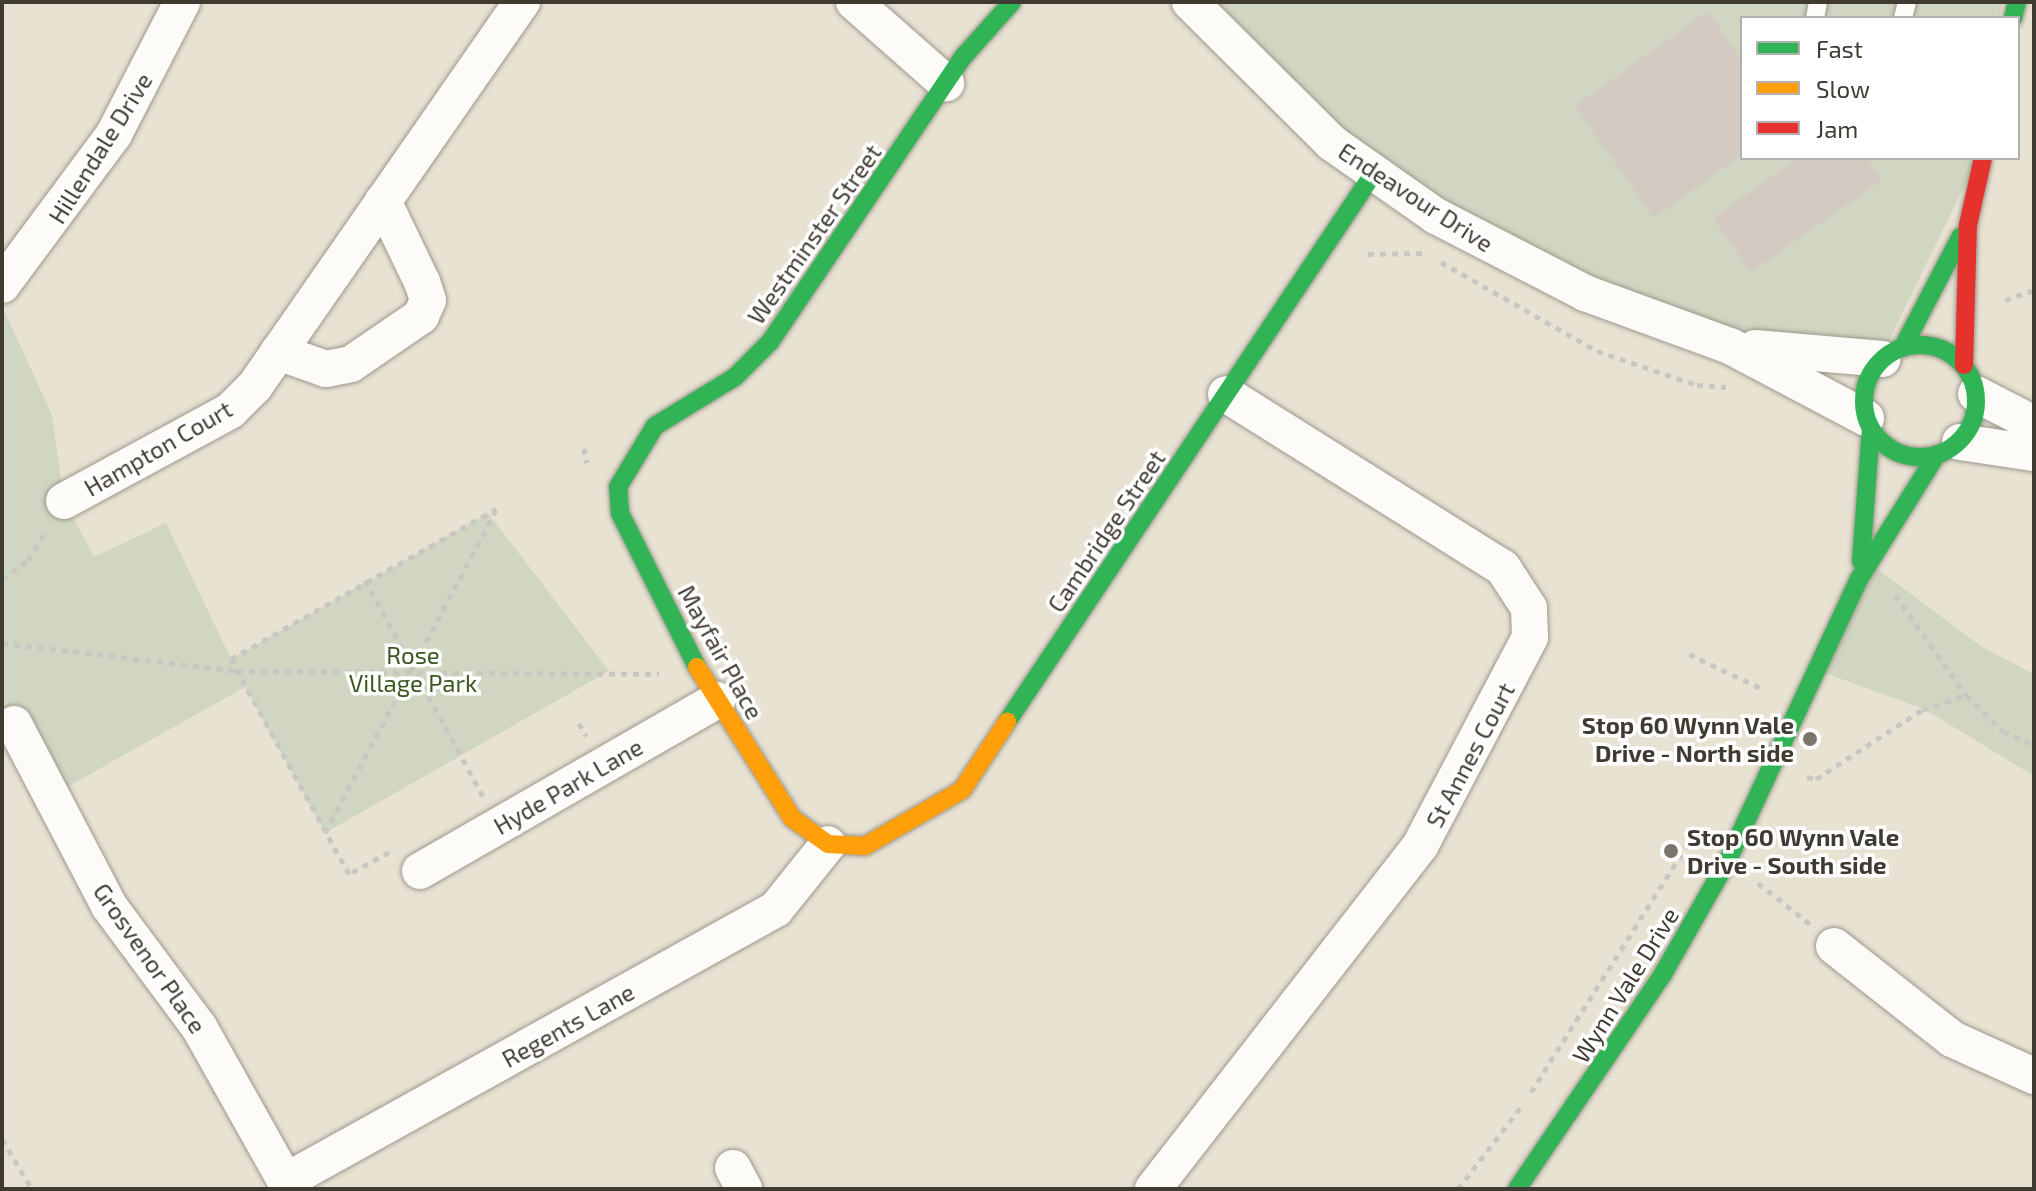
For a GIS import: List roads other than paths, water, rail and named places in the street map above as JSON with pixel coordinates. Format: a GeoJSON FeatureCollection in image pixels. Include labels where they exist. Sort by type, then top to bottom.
{"type":"FeatureCollection","features":[{"type":"Feature","properties":{"kind":"street","name":"Hillendale Drive"},"geometry":{"type":"LineString","coordinates":[[7,270],[114,134],[182,2]]}},
{"type":"Feature","properties":{"kind":"street","name":"Hampton Court"},"geometry":{"type":"LineString","coordinates":[[64,501],[230,411],[278,352],[522,2]]}},
{"type":"Feature","properties":{"kind":"street"},"geometry":{"type":"LineString","coordinates":[[854,2],[946,83]]}},
{"type":"Feature","properties":{"kind":"street","name":"Westminster Street"},"geometry":{"type":"LineString","coordinates":[[627,462],[669,415],[735,377],[770,342],[946,83],[1012,2]]}},
{"type":"Feature","properties":{"kind":"street","name":"Endeavour Drive"},"geometry":{"type":"LineString","coordinates":[[1190,2],[1269,88],[1373,174],[1436,216],[1585,293],[1730,346],[1868,424]]}},
{"type":"Feature","properties":{"kind":"street"},"geometry":{"type":"LineString","coordinates":[[1948,449],[1970,380],[1968,225],[1983,160]]}},
{"type":"Feature","properties":{"kind":"street","name":"Cambridge Street"},"geometry":{"type":"LineString","coordinates":[[828,844],[865,846],[962,790],[1373,174]]}},
{"type":"Feature","properties":{"kind":"street"},"geometry":{"type":"LineString","coordinates":[[278,352],[326,369],[351,364],[421,316],[428,300],[383,201]]}},
{"type":"Feature","properties":{"kind":"street"},"geometry":{"type":"LineString","coordinates":[[1968,225],[1893,353],[1867,383],[1868,424],[1899,454],[1948,449],[2034,453]]}},
{"type":"Feature","properties":{"kind":"street","name":"Endeavour Drive"},"geometry":{"type":"LineString","coordinates":[[1730,346],[1893,353]]}},
{"type":"Feature","properties":{"kind":"street"},"geometry":{"type":"LineString","coordinates":[[1893,353],[1932,346],[1970,380],[2034,424]]}},
{"type":"Feature","properties":{"kind":"street","name":"St Annes Court"},"geometry":{"type":"LineString","coordinates":[[1153,1189],[1420,846],[1530,637],[1529,608],[1503,568],[1226,394]]}},
{"type":"Feature","properties":{"kind":"street","name":"Wynn Vale Drive"},"geometry":{"type":"LineString","coordinates":[[1859,579],[1868,424]]}},
{"type":"Feature","properties":{"kind":"street","name":"Wynn Vale Drive"},"geometry":{"type":"LineString","coordinates":[[1517,1189],[1663,974],[1727,862],[1774,770],[1868,562],[1948,449]]}},
{"type":"Feature","properties":{"kind":"street","name":"Mayfair Place"},"geometry":{"type":"LineString","coordinates":[[627,462],[618,487],[620,513],[717,700],[792,818],[828,844]]}},
{"type":"Feature","properties":{"kind":"street","name":"Hyde Park Lane"},"geometry":{"type":"LineString","coordinates":[[408,864],[717,700]]}},
{"type":"Feature","properties":{"kind":"street","name":"Grosvenor Place"},"geometry":{"type":"LineString","coordinates":[[14,724],[109,906],[199,1027],[288,1185]]}},
{"type":"Feature","properties":{"kind":"street","name":"Regents Lane"},"geometry":{"type":"LineString","coordinates":[[288,1185],[776,909],[828,844]]}},
{"type":"Feature","properties":{"kind":"street"},"geometry":{"type":"LineString","coordinates":[[1834,946],[1952,1039],[2034,1076]]}},
{"type":"Feature","properties":{"kind":"place","name":"Stop 60 Wynn Vale Drive - North side"},"geometry":{"type":"Point","coordinates":[1810,739]}},
{"type":"Feature","properties":{"kind":"place","name":"Stop 60 Wynn Vale Drive - South side"},"geometry":{"type":"Point","coordinates":[1671,851]}},
{"type":"Feature","properties":{"kind":"park label","name":"Rose Village Park"},"geometry":{"type":"Point","coordinates":[413,669]}}]}
